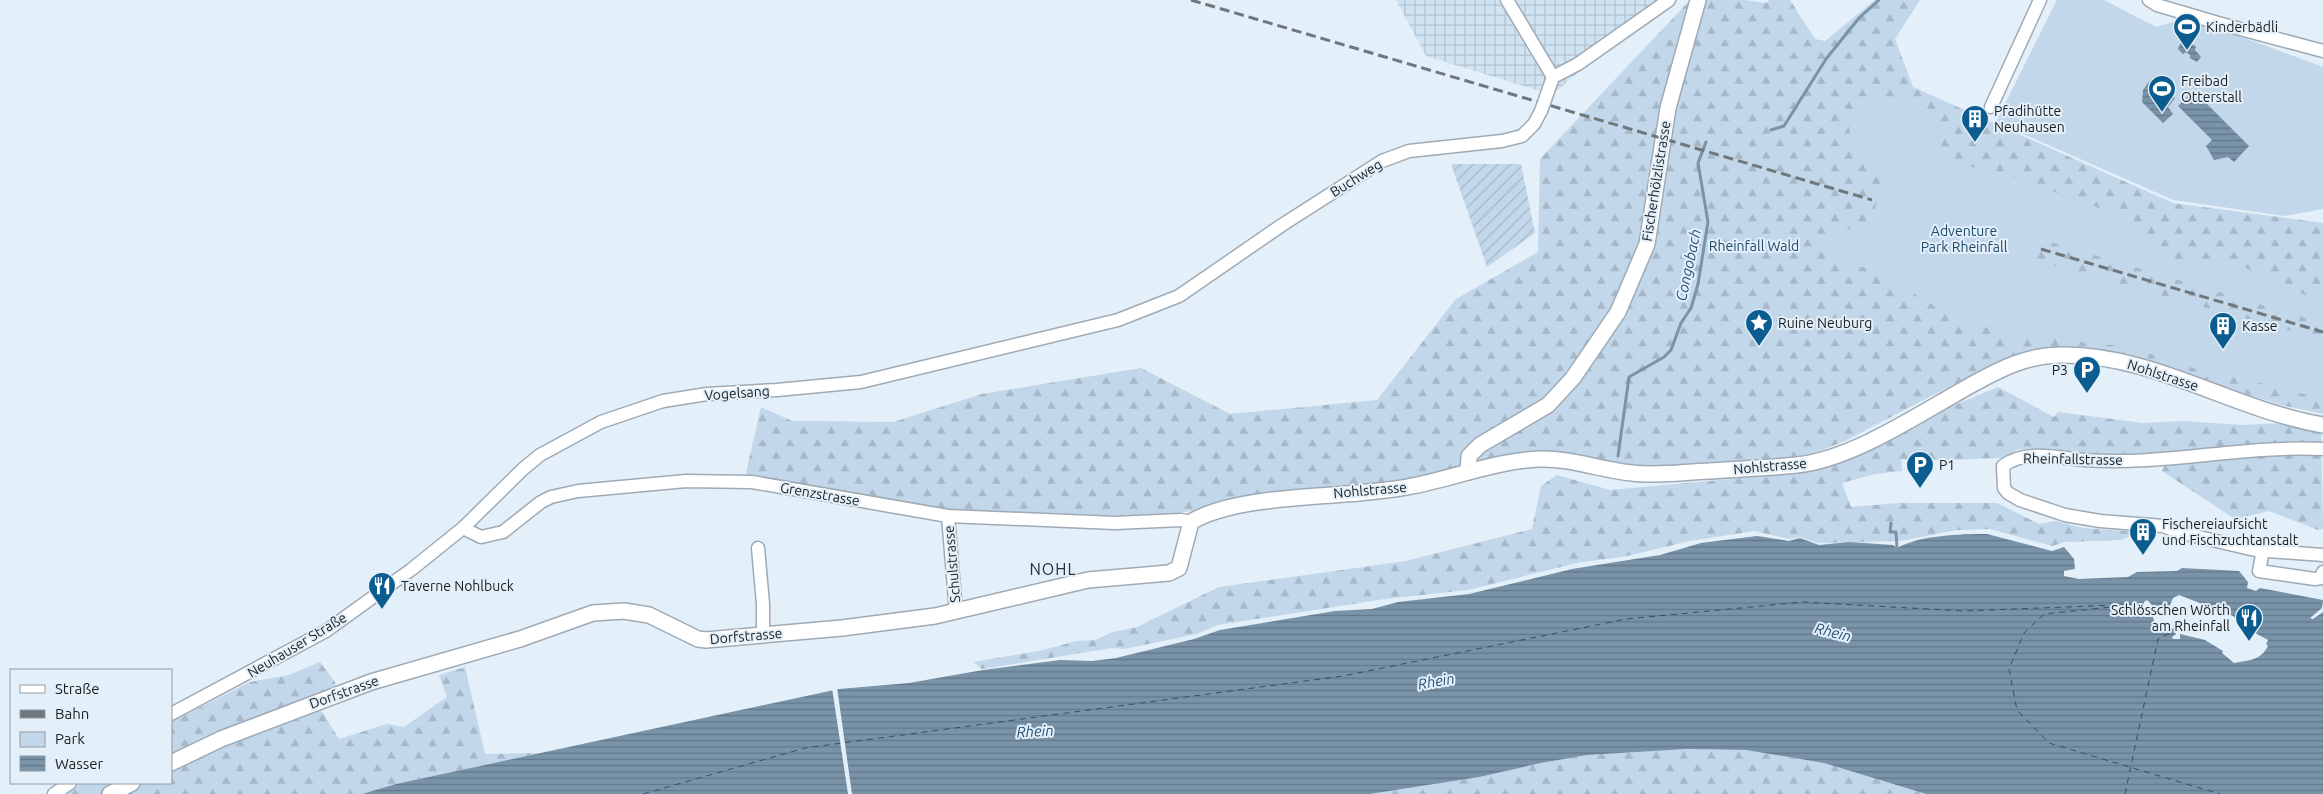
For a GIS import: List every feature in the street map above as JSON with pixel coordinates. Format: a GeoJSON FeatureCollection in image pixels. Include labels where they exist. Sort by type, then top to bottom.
{"type":"FeatureCollection","features":[{"type":"Feature","properties":{"kind":"street"},"geometry":{"type":"LineString","coordinates":[[1507,0],[1553,77],[1578,64],[1669,0]]}},
{"type":"Feature","properties":{"kind":"street","name":"Fischerhölzlistrasse"},"geometry":{"type":"LineString","coordinates":[[1468,472],[1469,456],[1480,446],[1548,405],[1573,378],[1618,312],[1647,244],[1668,108],[1698,0]]}},
{"type":"Feature","properties":{"kind":"street"},"geometry":{"type":"LineString","coordinates":[[1991,107],[2040,0]]}},
{"type":"Feature","properties":{"kind":"street"},"geometry":{"type":"LineString","coordinates":[[2149,0],[2157,5],[2218,24],[2323,50]]}},
{"type":"Feature","properties":{"kind":"street","name":"Buchweg"},"geometry":{"type":"LineString","coordinates":[[1047,337],[1118,320],[1179,296],[1282,225],[1382,161],[1409,151],[1502,141],[1522,136],[1534,124],[1542,111],[1553,77]]}},
{"type":"Feature","properties":{"kind":"street","name":"Vogelsang"},"geometry":{"type":"LineString","coordinates":[[463,528],[523,469],[540,455],[601,422],[662,401],[707,394],[861,382],[1047,337]]}},
{"type":"Feature","properties":{"kind":"street","name":"Nohlstrasse"},"geometry":{"type":"LineString","coordinates":[[1192,522],[1210,512],[1230,508],[1310,495],[1357,493],[1410,487],[1468,472],[1537,459],[1560,460],[1610,470],[1649,474],[1814,463],[1856,448],[2014,363],[2045,356],[2088,356],[2135,365],[2249,406],[2299,421],[2323,425]]}},
{"type":"Feature","properties":{"kind":"street","name":"Rheinfallstrasse"},"geometry":{"type":"LineString","coordinates":[[2263,550],[2255,550],[2182,534],[2163,526],[2080,518],[2020,500],[2004,488],[2004,466],[2019,457],[2095,461],[2163,460],[2296,448],[2323,449]]}},
{"type":"Feature","properties":{"kind":"street","name":"Grenzstrasse"},"geometry":{"type":"LineString","coordinates":[[463,528],[480,537],[503,532],[541,502],[564,494],[686,481],[752,482],[948,516],[1115,523],[1181,520],[1192,522]]}},
{"type":"Feature","properties":{"kind":"street","name":"Schulstrasse"},"geometry":{"type":"LineString","coordinates":[[948,516],[956,612]]}},
{"type":"Feature","properties":{"kind":"street","name":"Dorfstrasse"},"geometry":{"type":"LineString","coordinates":[[172,763],[230,736],[371,682],[520,639],[593,613],[624,611],[649,615],[698,639],[706,640],[842,628],[956,612],[1088,580],[1169,573],[1179,568],[1192,522]]}},
{"type":"Feature","properties":{"kind":"street","name":"Neuhauser Straße"},"geometry":{"type":"LineString","coordinates":[[172,713],[326,631],[412,569],[463,528]]}},
{"type":"Feature","properties":{"kind":"street"},"geometry":{"type":"LineString","coordinates":[[758,548],[763,604],[763,635]]}},
{"type":"Feature","properties":{"kind":"street"},"geometry":{"type":"LineString","coordinates":[[2323,554],[2263,550],[2259,571],[2315,580],[2321,578],[2323,572]]}},
{"type":"Feature","properties":{"kind":"street"},"geometry":{"type":"LineString","coordinates":[[54,794],[69,784]]}},
{"type":"Feature","properties":{"kind":"street"},"geometry":{"type":"LineString","coordinates":[[110,794],[130,784]]}},
{"type":"Feature","properties":{"kind":"shaded area"},"geometry":{"type":"Polygon","coordinates":[[[1396,0],[1662,0],[1558,90],[1540,91],[1426,56],[1396,0]]]}},
{"type":"Feature","properties":{"kind":"green space","name":"Rheinfall Wald"},"geometry":{"type":"Polygon","coordinates":[[[1690,0],[1744,0],[1766,3],[1769,0],[1790,0],[1815,39],[1825,41],[1875,0],[1920,0],[1895,39],[1913,87],[2173,203],[2323,223],[2323,414],[2281,405],[2137,359],[2061,348],[2023,353],[1981,370],[1845,441],[1800,459],[1725,465],[1631,467],[1556,452],[1528,453],[1405,483],[1316,487],[1199,510],[1152,516],[970,513],[906,506],[745,477],[761,407],[792,421],[893,422],[982,394],[1141,368],[1230,414],[1377,400],[1456,299],[1538,252],[1540,159],[1690,0]]]}},
{"type":"Feature","properties":{"kind":"green space","name":"Freibad Otterstall"},"geometry":{"type":"Polygon","coordinates":[[[2057,0],[2104,0],[2156,27],[2180,20],[2239,36],[2323,67],[2323,209],[2285,216],[2173,200],[1996,122],[2057,0]]]}},
{"type":"Feature","properties":{"kind":"green space","name":"Adventure Park Rheinfall"},"geometry":{"type":"Polygon","coordinates":[[[1872,93],[1916,105],[1934,120],[1937,139],[1952,163],[2000,173],[2097,207],[2123,222],[2176,261],[2241,266],[2323,303],[2323,323],[2040,239],[2033,260],[2323,340],[2323,399],[2237,377],[2213,377],[2189,366],[2122,345],[2094,345],[2068,339],[2026,338],[1954,318],[1872,268],[1830,264],[1816,238],[1836,229],[1868,230],[1882,185],[1878,172],[1861,158],[1850,139],[1848,112],[1872,93]]]}},
{"type":"Feature","properties":{"kind":"green space"},"geometry":{"type":"Polygon","coordinates":[[[1451,164],[1521,164],[1535,233],[1487,267],[1451,164]]]}},
{"type":"Feature","properties":{"kind":"green space"},"geometry":{"type":"Polygon","coordinates":[[[1998,387],[2054,417],[2058,412],[2143,423],[2183,421],[2242,425],[2287,423],[2321,431],[2323,529],[2318,530],[2269,511],[2235,519],[2162,471],[2169,455],[2096,456],[2018,449],[2002,458],[1913,461],[1901,459],[1902,471],[1875,474],[1842,483],[1851,507],[1899,503],[1997,503],[2039,524],[2056,521],[2083,528],[2139,532],[2121,540],[2065,542],[2052,546],[1990,529],[1957,530],[1901,541],[1819,543],[1800,537],[1789,539],[1755,531],[1690,541],[1623,557],[1581,562],[1468,590],[1385,599],[1218,625],[1197,634],[1124,649],[1112,648],[982,669],[973,662],[1039,651],[1077,641],[1095,640],[1113,632],[1137,627],[1219,587],[1406,561],[1532,529],[1541,486],[1557,475],[1610,490],[1797,473],[1825,465],[1919,420],[1998,387]]]}},
{"type":"Feature","properties":{"kind":"green space"},"geometry":{"type":"Polygon","coordinates":[[[320,662],[335,682],[336,691],[314,699],[339,739],[387,724],[404,727],[447,697],[439,675],[465,667],[485,754],[541,753],[396,784],[362,794],[68,794],[80,784],[172,784],[172,721],[250,682],[289,675],[320,662]]]}},
{"type":"Feature","properties":{"kind":"green space"},"geometry":{"type":"Polygon","coordinates":[[[1687,749],[1746,750],[1824,763],[1926,794],[1370,794],[1479,777],[1587,755],[1687,749]]]}},
{"type":"Feature","properties":{"kind":"water","name":"Kinderbädli"},"geometry":{"type":"Polygon","coordinates":[[[2186,40],[2196,47],[2195,50],[2201,57],[2197,62],[2190,58],[2190,55],[2186,52],[2183,54],[2178,49],[2181,42],[2183,43],[2186,40]]]}},
{"type":"Feature","properties":{"kind":"water"},"geometry":{"type":"Polygon","coordinates":[[[2151,79],[2175,98],[2168,107],[2173,114],[2163,123],[2142,102],[2143,90],[2151,79]]]}},
{"type":"Feature","properties":{"kind":"water"},"geometry":{"type":"Polygon","coordinates":[[[2191,93],[2204,101],[2249,146],[2234,162],[2228,157],[2214,160],[2206,146],[2212,140],[2178,106],[2191,93]]]}},
{"type":"Feature","properties":{"kind":"water","name":"Rhein"},"geometry":{"type":"Polygon","coordinates":[[[1987,534],[2052,551],[2064,547],[2074,559],[2075,569],[2064,571],[2064,576],[2079,579],[2128,577],[2137,572],[2177,571],[2182,568],[2239,571],[2248,582],[2247,588],[2256,591],[2260,588],[2323,600],[2322,608],[2310,618],[2313,619],[2323,612],[2323,794],[1926,794],[1824,763],[1746,750],[1687,749],[1587,755],[1479,777],[1370,794],[362,794],[396,784],[839,689],[909,683],[983,670],[1060,660],[1092,661],[1116,658],[1194,639],[1220,630],[1335,611],[1372,609],[1398,602],[1469,594],[1572,569],[1660,555],[1701,543],[1757,536],[1789,541],[1800,538],[1819,545],[1849,542],[1893,545],[1897,548],[1917,540],[1929,538],[1987,534]],[[2179,595],[2173,598],[2168,610],[2156,609],[2147,600],[2144,602],[2144,612],[2119,613],[2119,615],[2153,617],[2157,633],[2174,628],[2176,634],[2172,637],[2173,639],[2180,639],[2180,634],[2205,640],[2223,651],[2222,653],[2234,663],[2258,657],[2268,646],[2266,644],[2268,640],[2244,627],[2233,616],[2179,595]]]}},
{"type":"Feature","properties":{"kind":"pier"},"geometry":{"type":"Polygon","coordinates":[[[837,687],[852,794],[848,794],[832,688],[837,687]]]}},
{"type":"Feature","properties":{"kind":"waterway","name":"Congobach"},"geometry":{"type":"LineString","coordinates":[[1771,130],[1784,126],[1826,59],[1859,18],[1879,0]]}},
{"type":"Feature","properties":{"kind":"waterway","name":"Congobach"},"geometry":{"type":"LineString","coordinates":[[1618,456],[1629,377],[1664,357],[1671,350],[1681,323],[1691,308],[1698,284],[1708,222],[1698,163],[1706,142]]}},
{"type":"Feature","properties":{"kind":"waterway"},"geometry":{"type":"LineString","coordinates":[[1891,523],[1890,532],[1896,532],[1897,548],[1895,551]]}},
{"type":"Feature","properties":{"kind":"ferry route"},"geometry":{"type":"LineString","coordinates":[[643,794],[805,748],[1343,676],[1626,619],[1803,602],[1963,611],[2144,604]]}},
{"type":"Feature","properties":{"kind":"ferry route"},"geometry":{"type":"LineString","coordinates":[[2131,605],[2044,614],[2024,633],[2009,669],[2017,710],[2049,743],[2220,794]]}},
{"type":"Feature","properties":{"kind":"ferry route"},"geometry":{"type":"LineString","coordinates":[[2125,794],[2158,639],[2175,631]]}},
{"type":"Feature","properties":{"kind":"railway"},"geometry":{"type":"LineString","coordinates":[[1191,0],[1872,200]]}},
{"type":"Feature","properties":{"kind":"railway"},"geometry":{"type":"LineString","coordinates":[[2041,249],[2323,332]]}},
{"type":"Feature","properties":{"kind":"place","name":"Kinderbädli"},"geometry":{"type":"Point","coordinates":[2187,51]}},
{"type":"Feature","properties":{"kind":"place","name":"Freibad Otterstall"},"geometry":{"type":"Point","coordinates":[2162,113]}},
{"type":"Feature","properties":{"kind":"place","name":"Pfadihütte Neuhausen"},"geometry":{"type":"Point","coordinates":[1975,143]}},
{"type":"Feature","properties":{"kind":"place","name":"Ruine Neuburg"},"geometry":{"type":"Point","coordinates":[1759,347]}},
{"type":"Feature","properties":{"kind":"place","name":"Kasse"},"geometry":{"type":"Point","coordinates":[2223,350]}},
{"type":"Feature","properties":{"kind":"place","name":"P3"},"geometry":{"type":"Point","coordinates":[2087,394]}},
{"type":"Feature","properties":{"kind":"place","name":"P1"},"geometry":{"type":"Point","coordinates":[1920,489]}},
{"type":"Feature","properties":{"kind":"place","name":"Fischereiaufsicht und Fischzuchtanstalt"},"geometry":{"type":"Point","coordinates":[2143,556]}},
{"type":"Feature","properties":{"kind":"place","name":"Taverne Nohlbuck"},"geometry":{"type":"Point","coordinates":[382,610]}},
{"type":"Feature","properties":{"kind":"place","name":"Schlösschen Wörth am Rheinfall"},"geometry":{"type":"Point","coordinates":[2249,642]}},
{"type":"Feature","properties":{"kind":"district","name":"NOHL"},"geometry":{"type":"Point","coordinates":[1053,569]}}]}
